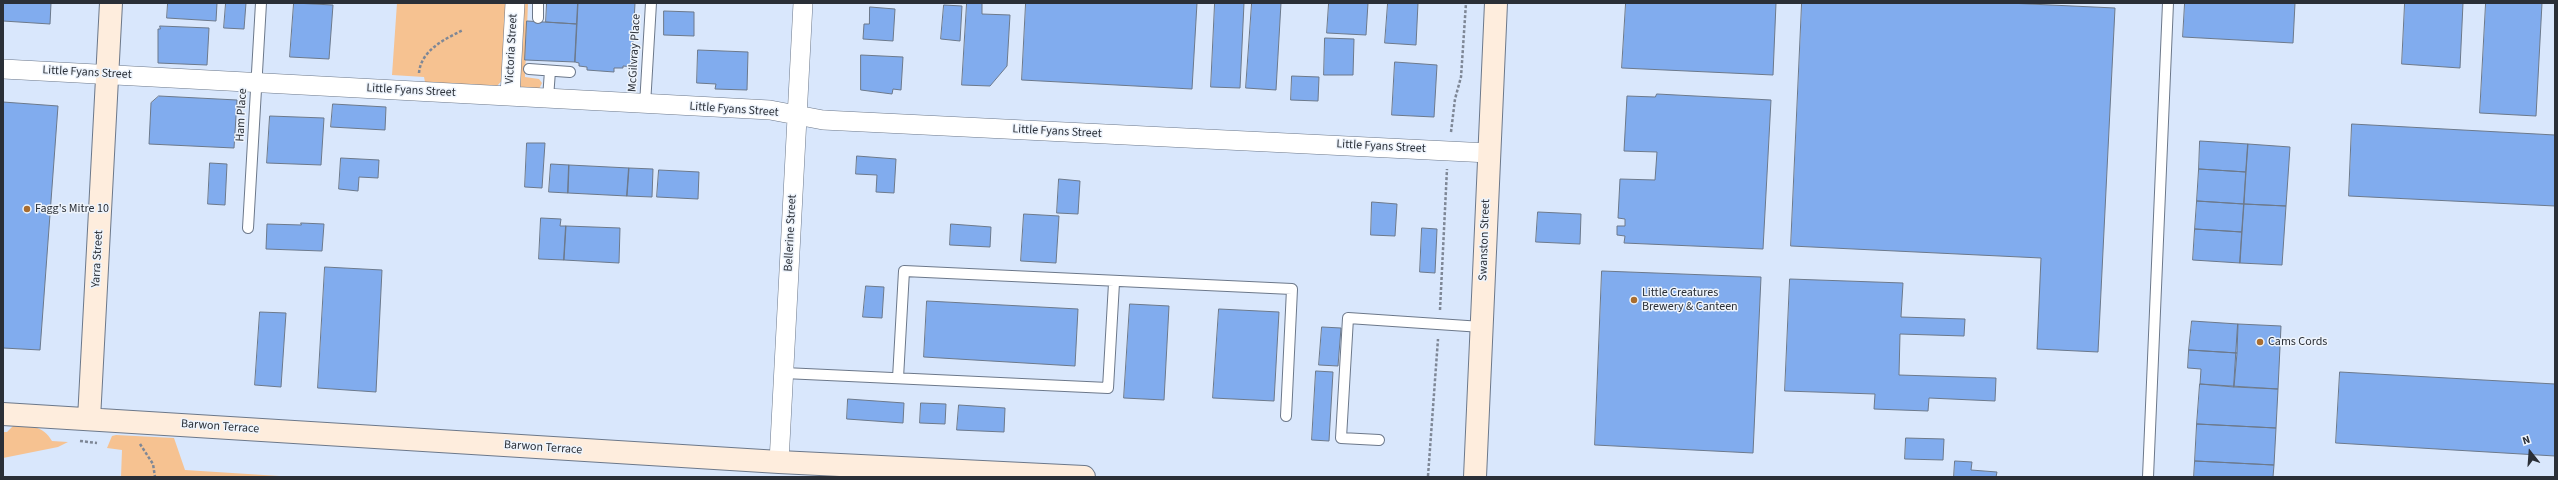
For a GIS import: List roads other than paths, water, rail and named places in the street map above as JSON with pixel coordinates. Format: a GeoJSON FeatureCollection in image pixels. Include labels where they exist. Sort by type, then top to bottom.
{"type":"FeatureCollection","features":[{"type":"Feature","properties":{"kind":"street","name":"Yarra Street"},"geometry":{"type":"LineString","coordinates":[[90,419],[111,3]]}},
{"type":"Feature","properties":{"kind":"street","name":"Victoria Street"},"geometry":{"type":"LineString","coordinates":[[510,96],[514,3]]}},
{"type":"Feature","properties":{"kind":"street","name":"Bellerine Street"},"geometry":{"type":"LineString","coordinates":[[779,462],[803,3]]}},
{"type":"Feature","properties":{"kind":"street","name":"Swanston Street"},"geometry":{"type":"LineString","coordinates":[[1475,477],[1496,3]]}},
{"type":"Feature","properties":{"kind":"street","name":"Little Fyans Street"},"geometry":{"type":"LineString","coordinates":[[3,69],[548,98],[645,105],[770,110],[823,120],[1489,153]]}},
{"type":"Feature","properties":{"kind":"street","name":"Barwon Terrace"},"geometry":{"type":"LineString","coordinates":[[3,414],[779,462],[1084,477]]}},
{"type":"Feature","properties":{"kind":"lane","name":"Ham Place"},"geometry":{"type":"LineString","coordinates":[[248,228],[261,3]]}},
{"type":"Feature","properties":{"kind":"lane"},"geometry":{"type":"LineString","coordinates":[[538,3],[538,18]]}},
{"type":"Feature","properties":{"kind":"lane","name":"McGilvray Place"},"geometry":{"type":"LineString","coordinates":[[645,105],[651,3]]}},
{"type":"Feature","properties":{"kind":"lane"},"geometry":{"type":"LineString","coordinates":[[2148,477],[2168,3]]}},
{"type":"Feature","properties":{"kind":"lane"},"geometry":{"type":"LineString","coordinates":[[529,69],[570,72]]}},
{"type":"Feature","properties":{"kind":"lane"},"geometry":{"type":"LineString","coordinates":[[548,98],[550,71]]}},
{"type":"Feature","properties":{"kind":"lane"},"geometry":{"type":"LineString","coordinates":[[898,378],[904,271],[1114,282],[1292,289],[1286,416]]}},
{"type":"Feature","properties":{"kind":"lane"},"geometry":{"type":"LineString","coordinates":[[784,373],[1108,388],[1114,282]]}},
{"type":"Feature","properties":{"kind":"lane"},"geometry":{"type":"LineString","coordinates":[[1379,440],[1341,438],[1348,318],[1482,327]]}},
{"type":"Feature","properties":{"kind":"place","name":"Fagg's Mitre 10"},"geometry":{"type":"Point","coordinates":[27,209]}},
{"type":"Feature","properties":{"kind":"place","name":"Little Creatures Brewery & Canteen"},"geometry":{"type":"Point","coordinates":[1634,300]}},
{"type":"Feature","properties":{"kind":"place","name":"Cams Cords"},"geometry":{"type":"Point","coordinates":[2260,342]}}]}
